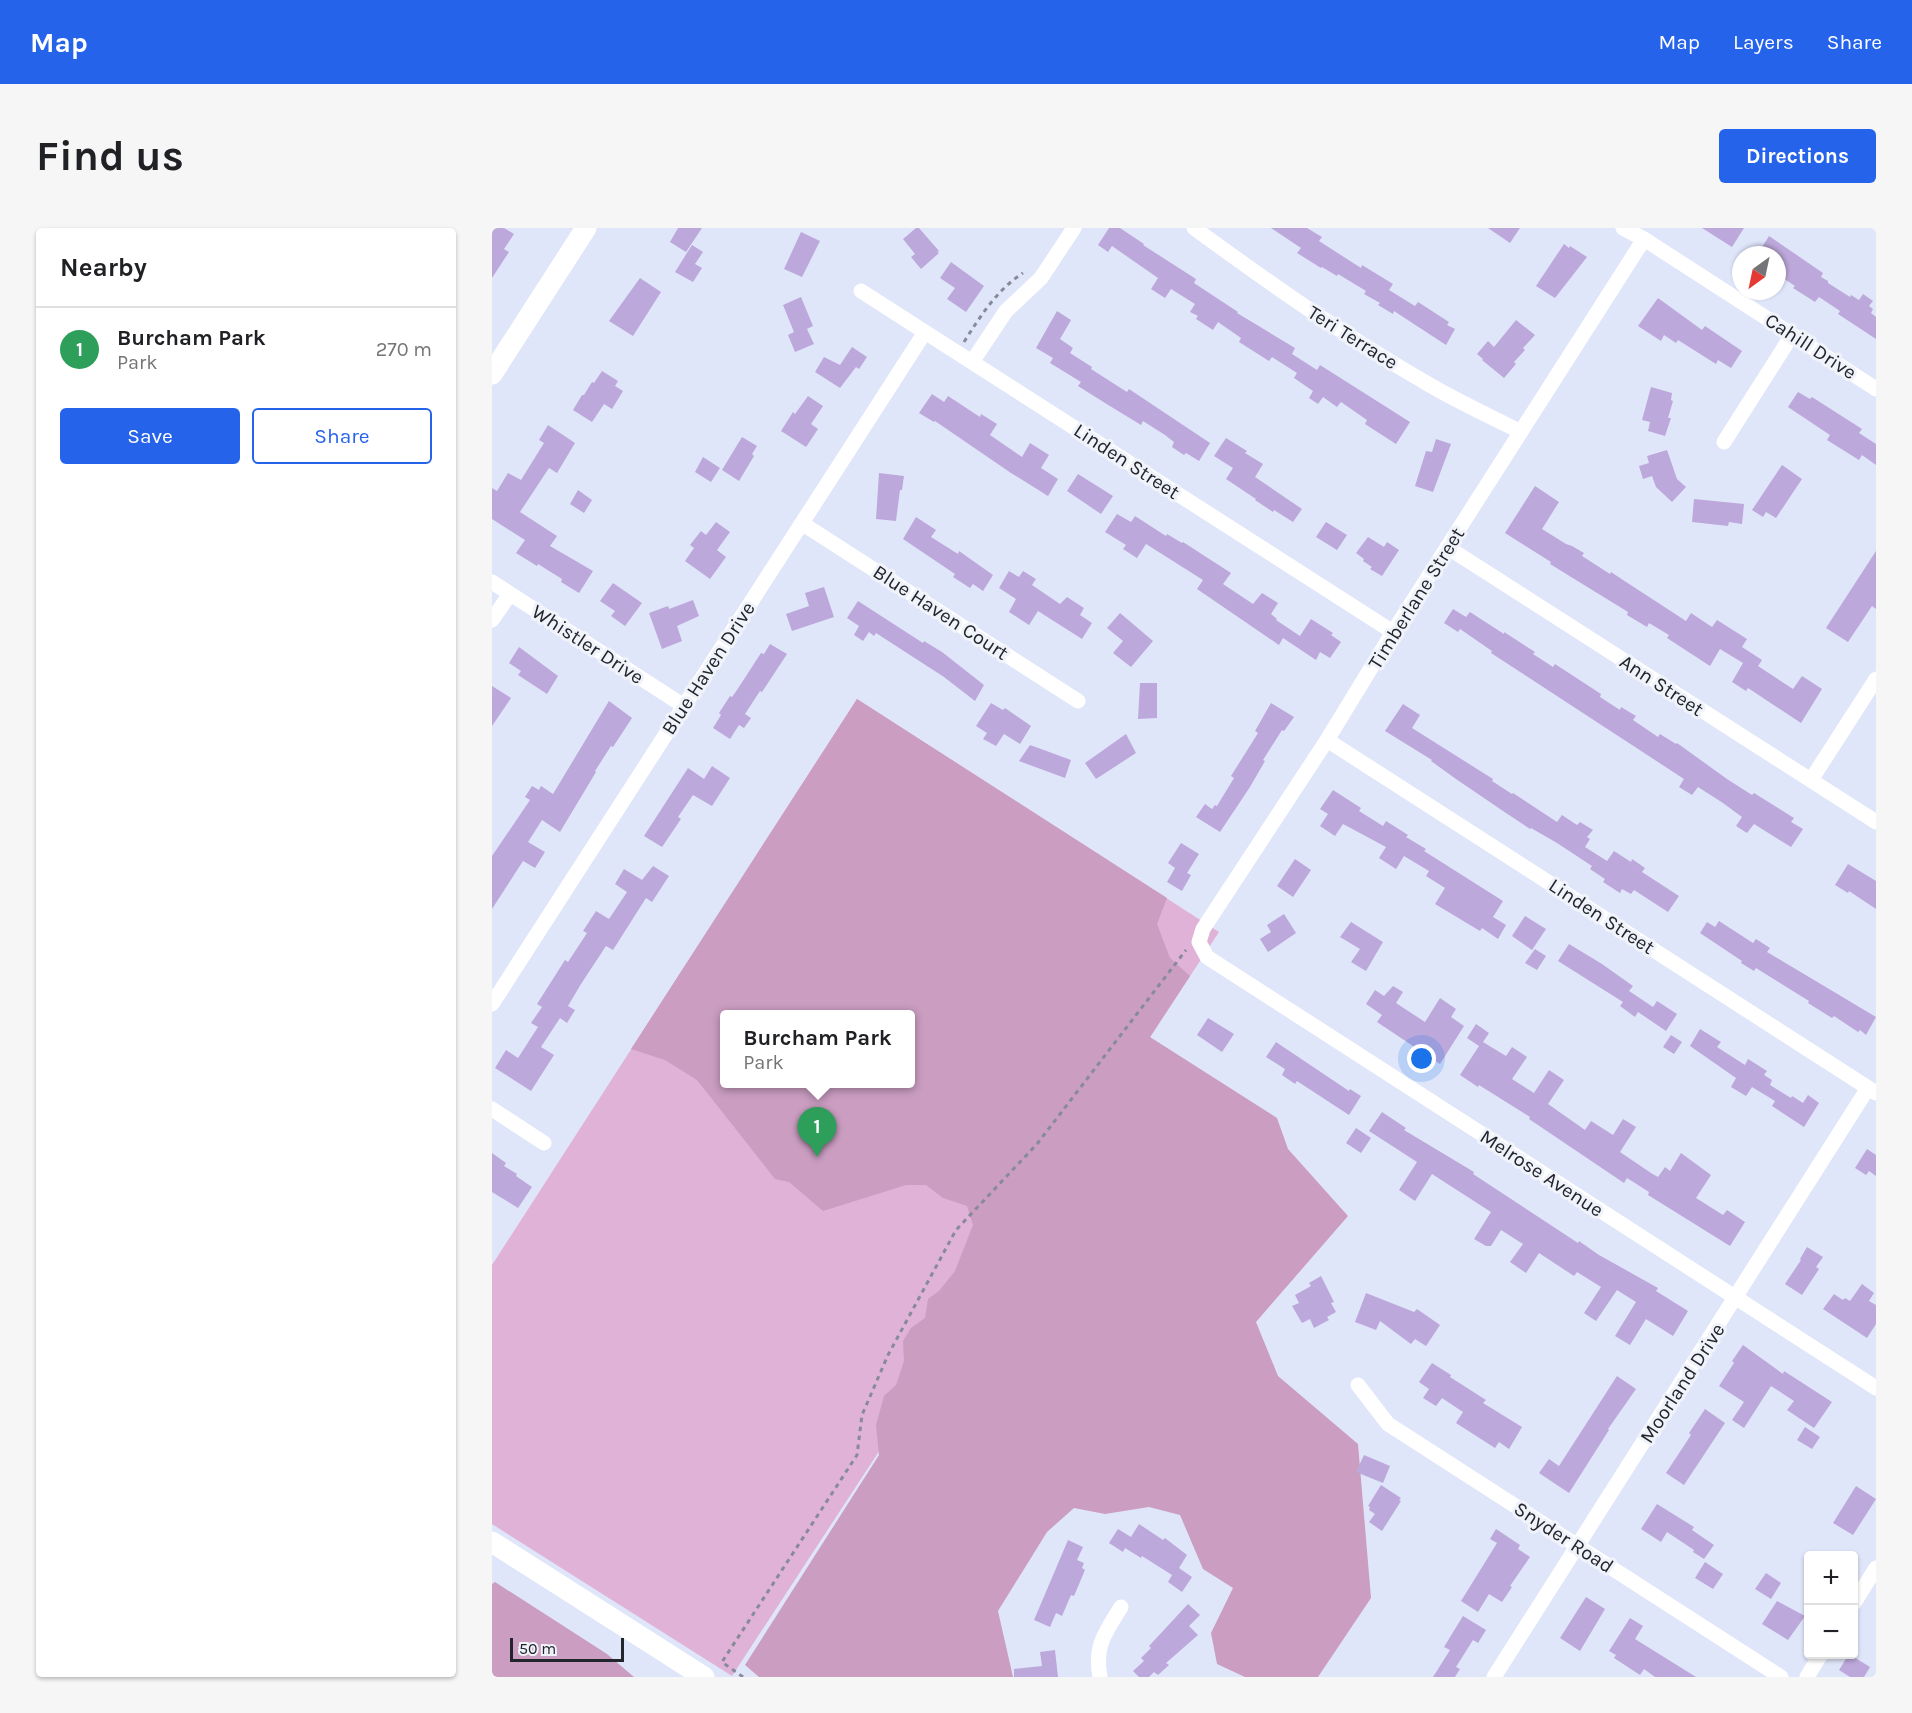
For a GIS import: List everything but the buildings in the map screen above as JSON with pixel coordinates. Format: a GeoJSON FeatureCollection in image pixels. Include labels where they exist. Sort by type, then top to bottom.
{"type":"FeatureCollection","features":[{"type":"Feature","properties":{"kind":"street"},"geometry":{"type":"LineString","coordinates":[[492,374],[586,228]]}},
{"type":"Feature","properties":{"kind":"street"},"geometry":{"type":"LineString","coordinates":[[972,362],[1006,311],[1041,278],[1074,228]]}},
{"type":"Feature","properties":{"kind":"street","name":"Teri Terrace"},"geometry":{"type":"LineString","coordinates":[[1194,228],[1260,277],[1339,330],[1424,382],[1521,432]]}},
{"type":"Feature","properties":{"kind":"street","name":"Cahill Drive"},"geometry":{"type":"LineString","coordinates":[[1623,228],[1644,239],[1876,389]]}},
{"type":"Feature","properties":{"kind":"street","name":"Timberlane Street"},"geometry":{"type":"LineString","coordinates":[[1199,942],[1203,929],[1327,740],[1393,632],[1644,239]]}},
{"type":"Feature","properties":{"kind":"street","name":"Linden Street"},"geometry":{"type":"LineString","coordinates":[[861,291],[1393,632]]}},
{"type":"Feature","properties":{"kind":"street","name":"Blue Haven Drive"},"geometry":{"type":"LineString","coordinates":[[492,1004],[925,332]]}},
{"type":"Feature","properties":{"kind":"street"},"geometry":{"type":"LineString","coordinates":[[1724,442],[1792,334]]}},
{"type":"Feature","properties":{"kind":"street","name":"Blue Haven Court"},"geometry":{"type":"LineString","coordinates":[[803,524],[1078,701]]}},
{"type":"Feature","properties":{"kind":"street","name":"Ann Street"},"geometry":{"type":"LineString","coordinates":[[1447,547],[1876,822]]}},
{"type":"Feature","properties":{"kind":"street","name":"Whistler Drive"},"geometry":{"type":"LineString","coordinates":[[492,582],[684,706]]}},
{"type":"Feature","properties":{"kind":"street"},"geometry":{"type":"LineString","coordinates":[[492,620],[510,594]]}},
{"type":"Feature","properties":{"kind":"street"},"geometry":{"type":"LineString","coordinates":[[1811,780],[1876,680]]}},
{"type":"Feature","properties":{"kind":"street","name":"Linden Street"},"geometry":{"type":"LineString","coordinates":[[1327,740],[1872,1091]]}},
{"type":"Feature","properties":{"kind":"street","name":"Melrose Avenue"},"geometry":{"type":"LineString","coordinates":[[1199,942],[1208,957],[1876,1388]]}},
{"type":"Feature","properties":{"kind":"street","name":"Moorland Drive"},"geometry":{"type":"LineString","coordinates":[[1494,1677],[1736,1298],[1872,1091]]}},
{"type":"Feature","properties":{"kind":"street"},"geometry":{"type":"LineString","coordinates":[[492,1109],[544,1143]]}},
{"type":"Feature","properties":{"kind":"street","name":"Snyder Road"},"geometry":{"type":"LineString","coordinates":[[1358,1385],[1388,1424],[1781,1677]]}},
{"type":"Feature","properties":{"kind":"street"},"geometry":{"type":"LineString","coordinates":[[492,1542],[704,1677]]}},
{"type":"Feature","properties":{"kind":"street"},"geometry":{"type":"LineString","coordinates":[[1858,1597],[1876,1568]]}},
{"type":"Feature","properties":{"kind":"street"},"geometry":{"type":"LineString","coordinates":[[1100,1677],[1098,1654],[1106,1631],[1121,1607]]}},
{"type":"Feature","properties":{"kind":"street"},"geometry":{"type":"LineString","coordinates":[[1807,1677],[1818,1659]]}},
{"type":"Feature","properties":{"kind":"path"},"geometry":{"type":"LineString","coordinates":[[949,347],[964,343],[978,319],[1001,290],[1025,272]]}},
{"type":"Feature","properties":{"kind":"path"},"geometry":{"type":"LineString","coordinates":[[743,1677],[722,1662],[856,1455],[862,1415],[888,1356],[956,1230],[1037,1144],[1192,943],[1199,942]]}},
{"type":"Feature","properties":{"kind":"shaded area"},"geometry":{"type":"Polygon","coordinates":[[[857,699],[1219,932],[732,1676],[492,1524],[492,1265],[857,699]]]}},
{"type":"Feature","properties":{"kind":"shaded area"},"geometry":{"type":"Polygon","coordinates":[[[857,699],[1167,898],[1157,924],[1170,958],[1190,976],[1150,1037],[1277,1118],[1288,1149],[1348,1216],[1256,1322],[1278,1376],[1358,1444],[1371,1598],[1318,1677],[1245,1677],[1217,1664],[1211,1633],[1233,1588],[1203,1569],[1180,1515],[1149,1507],[1105,1514],[1074,1508],[1047,1532],[998,1611],[1013,1677],[759,1677],[745,1665],[879,1455],[876,1425],[884,1396],[896,1385],[904,1361],[903,1341],[911,1328],[925,1318],[928,1299],[939,1291],[955,1271],[973,1225],[967,1206],[943,1198],[926,1185],[906,1185],[823,1211],[789,1182],[775,1179],[697,1080],[665,1060],[631,1049],[857,699]]]}},
{"type":"Feature","properties":{"kind":"shaded area"},"geometry":{"type":"Polygon","coordinates":[[[495,1582],[607,1654],[634,1677],[492,1677],[492,1584],[495,1582]]]}},
{"type":"Feature","properties":{"kind":"place","name":"Burcham Park"},"geometry":{"type":"Point","coordinates":[817,1157]}}]}
